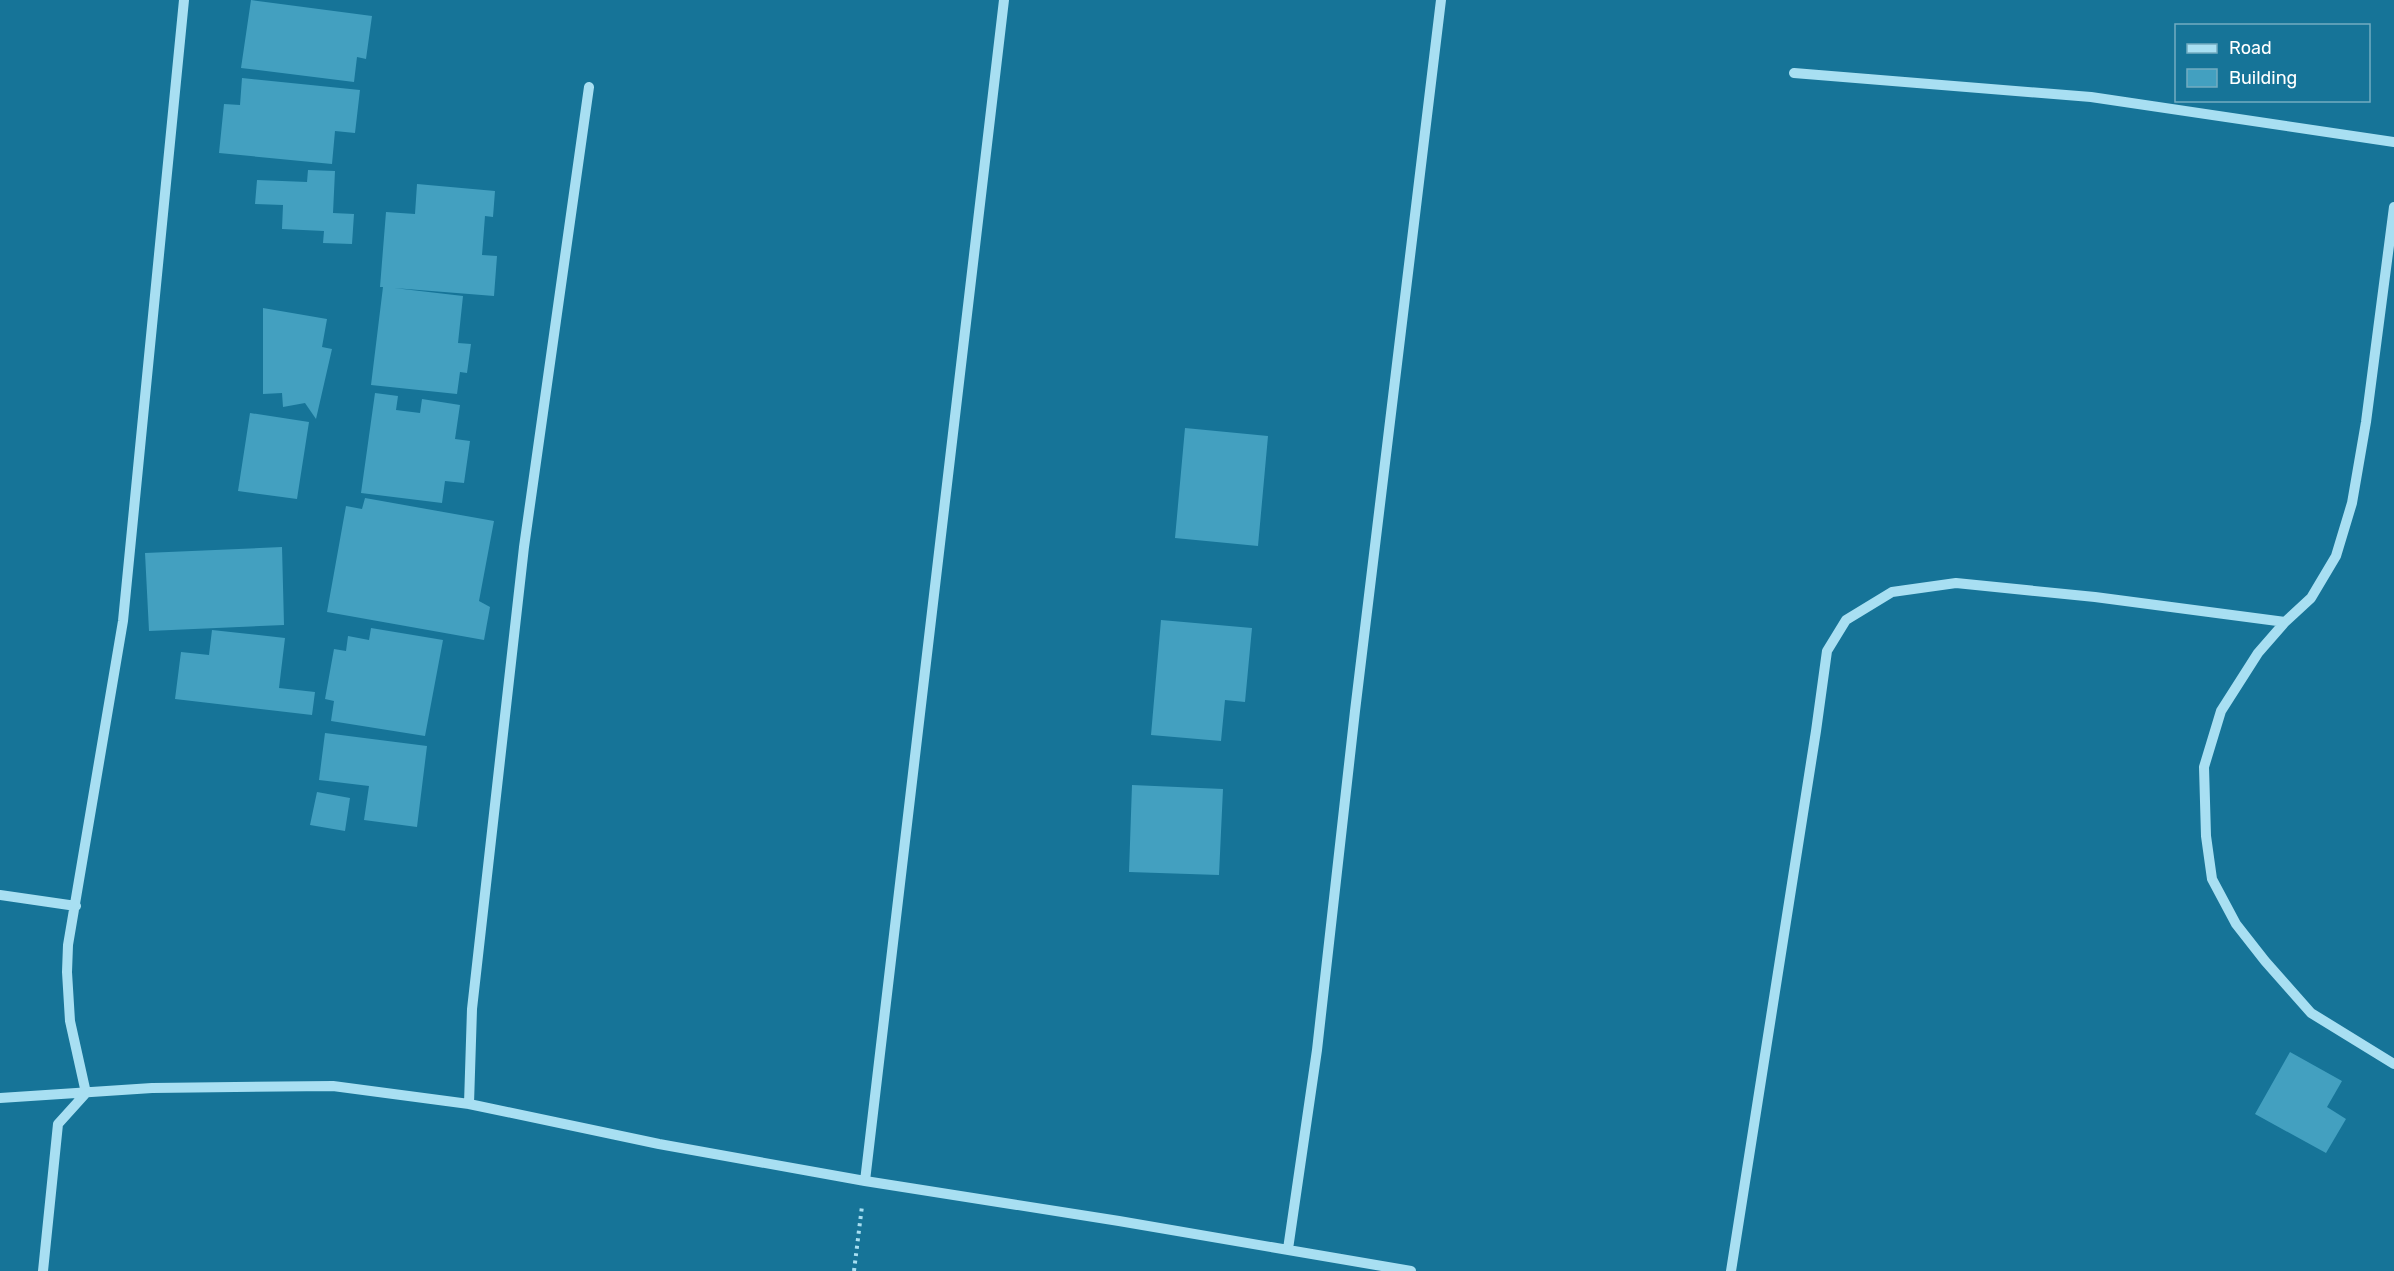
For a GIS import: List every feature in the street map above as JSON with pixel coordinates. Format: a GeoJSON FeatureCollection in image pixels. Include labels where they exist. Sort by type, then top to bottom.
{"type":"FeatureCollection","features":[{"type":"Feature","properties":{"kind":"street"},"geometry":{"type":"LineString","coordinates":[[86,1093],[70,1021],[68,945],[123,621],[184,0]]}},
{"type":"Feature","properties":{"kind":"street"},"geometry":{"type":"LineString","coordinates":[[865,1181],[1004,0]]}},
{"type":"Feature","properties":{"kind":"street"},"geometry":{"type":"LineString","coordinates":[[1288,1249],[1317,1050],[1355,711],[1441,0]]}},
{"type":"Feature","properties":{"kind":"street"},"geometry":{"type":"LineString","coordinates":[[1794,73],[2091,97],[2394,142]]}},
{"type":"Feature","properties":{"kind":"street"},"geometry":{"type":"LineString","coordinates":[[470,1104],[472,1009],[524,547],[589,87]]}},
{"type":"Feature","properties":{"kind":"street"},"geometry":{"type":"LineString","coordinates":[[2394,207],[2366,422],[2352,503],[2336,556],[2310,598],[2284,622],[2258,653],[2221,711],[2204,767],[2206,836],[2212,879],[2236,924],[2311,1013],[2394,1064]]}},
{"type":"Feature","properties":{"kind":"street"},"geometry":{"type":"LineString","coordinates":[[1731,1271],[1815,743],[1827,651],[1846,620],[1892,592],[1956,583],[2095,597],[2284,622]]}},
{"type":"Feature","properties":{"kind":"street"},"geometry":{"type":"LineString","coordinates":[[0,895],[76,906]]}},
{"type":"Feature","properties":{"kind":"street"},"geometry":{"type":"LineString","coordinates":[[0,1098],[152,1088],[333,1086],[470,1104],[659,1144],[865,1181],[1288,1249],[1410,1271]]}},
{"type":"Feature","properties":{"kind":"street"},"geometry":{"type":"LineString","coordinates":[[43,1271],[58,1124],[86,1093]]}},
{"type":"Feature","properties":{"kind":"path"},"geometry":{"type":"LineString","coordinates":[[854,1271],[865,1181]]}},
{"type":"Feature","properties":{"kind":"building"},"geometry":{"type":"Polygon","coordinates":[[[251,0],[372,16],[366,59],[357,57],[354,82],[241,68],[251,0]]]}},
{"type":"Feature","properties":{"kind":"building"},"geometry":{"type":"Polygon","coordinates":[[[242,78],[360,90],[355,133],[335,131],[332,164],[219,153],[224,104],[240,105],[242,78]]]}},
{"type":"Feature","properties":{"kind":"building"},"geometry":{"type":"Polygon","coordinates":[[[308,170],[335,171],[333,213],[354,214],[352,244],[323,243],[324,231],[282,229],[283,205],[255,204],[257,180],[307,182],[308,170]]]}},
{"type":"Feature","properties":{"kind":"building"},"geometry":{"type":"Polygon","coordinates":[[[417,184],[495,191],[493,217],[485,216],[482,255],[497,256],[494,296],[394,288],[463,296],[458,343],[471,344],[467,373],[460,372],[457,394],[371,385],[383,287],[380,287],[386,212],[415,214],[417,184]]]}},
{"type":"Feature","properties":{"kind":"building"},"geometry":{"type":"Polygon","coordinates":[[[263,308],[327,319],[322,347],[332,349],[316,419],[305,403],[283,407],[282,393],[263,394],[263,308]]]}},
{"type":"Feature","properties":{"kind":"building"},"geometry":{"type":"Polygon","coordinates":[[[375,393],[398,396],[396,410],[420,413],[422,399],[460,405],[455,439],[470,441],[464,483],[445,481],[442,503],[361,493],[375,393]]]}},
{"type":"Feature","properties":{"kind":"building"},"geometry":{"type":"Polygon","coordinates":[[[250,413],[309,422],[297,499],[238,491],[250,413]]]}},
{"type":"Feature","properties":{"kind":"building"},"geometry":{"type":"Polygon","coordinates":[[[1185,428],[1268,436],[1258,546],[1175,538],[1185,428]]]}},
{"type":"Feature","properties":{"kind":"building"},"geometry":{"type":"Polygon","coordinates":[[[365,498],[494,521],[479,601],[490,607],[484,640],[327,612],[346,506],[362,509],[365,498]]]}},
{"type":"Feature","properties":{"kind":"building"},"geometry":{"type":"Polygon","coordinates":[[[282,547],[284,625],[149,631],[145,553],[282,547]]]}},
{"type":"Feature","properties":{"kind":"building"},"geometry":{"type":"Polygon","coordinates":[[[1161,620],[1252,628],[1245,702],[1225,700],[1221,741],[1151,735],[1161,620]]]}},
{"type":"Feature","properties":{"kind":"building"},"geometry":{"type":"Polygon","coordinates":[[[371,628],[443,640],[425,736],[331,721],[334,701],[325,699],[334,649],[346,651],[348,636],[369,640],[371,628]]]}},
{"type":"Feature","properties":{"kind":"building"},"geometry":{"type":"Polygon","coordinates":[[[212,630],[285,638],[279,688],[315,692],[312,715],[175,699],[181,652],[209,655],[212,630]]]}},
{"type":"Feature","properties":{"kind":"building"},"geometry":{"type":"Polygon","coordinates":[[[325,733],[427,746],[417,827],[364,820],[369,786],[319,780],[325,733]]]}},
{"type":"Feature","properties":{"kind":"building"},"geometry":{"type":"Polygon","coordinates":[[[1132,785],[1223,789],[1219,875],[1129,872],[1132,785]]]}},
{"type":"Feature","properties":{"kind":"building"},"geometry":{"type":"Polygon","coordinates":[[[317,792],[350,798],[345,831],[310,825],[317,792]]]}},
{"type":"Feature","properties":{"kind":"building"},"geometry":{"type":"Polygon","coordinates":[[[2290,1052],[2342,1081],[2327,1107],[2346,1119],[2326,1153],[2255,1114],[2290,1052]]]}}]}
